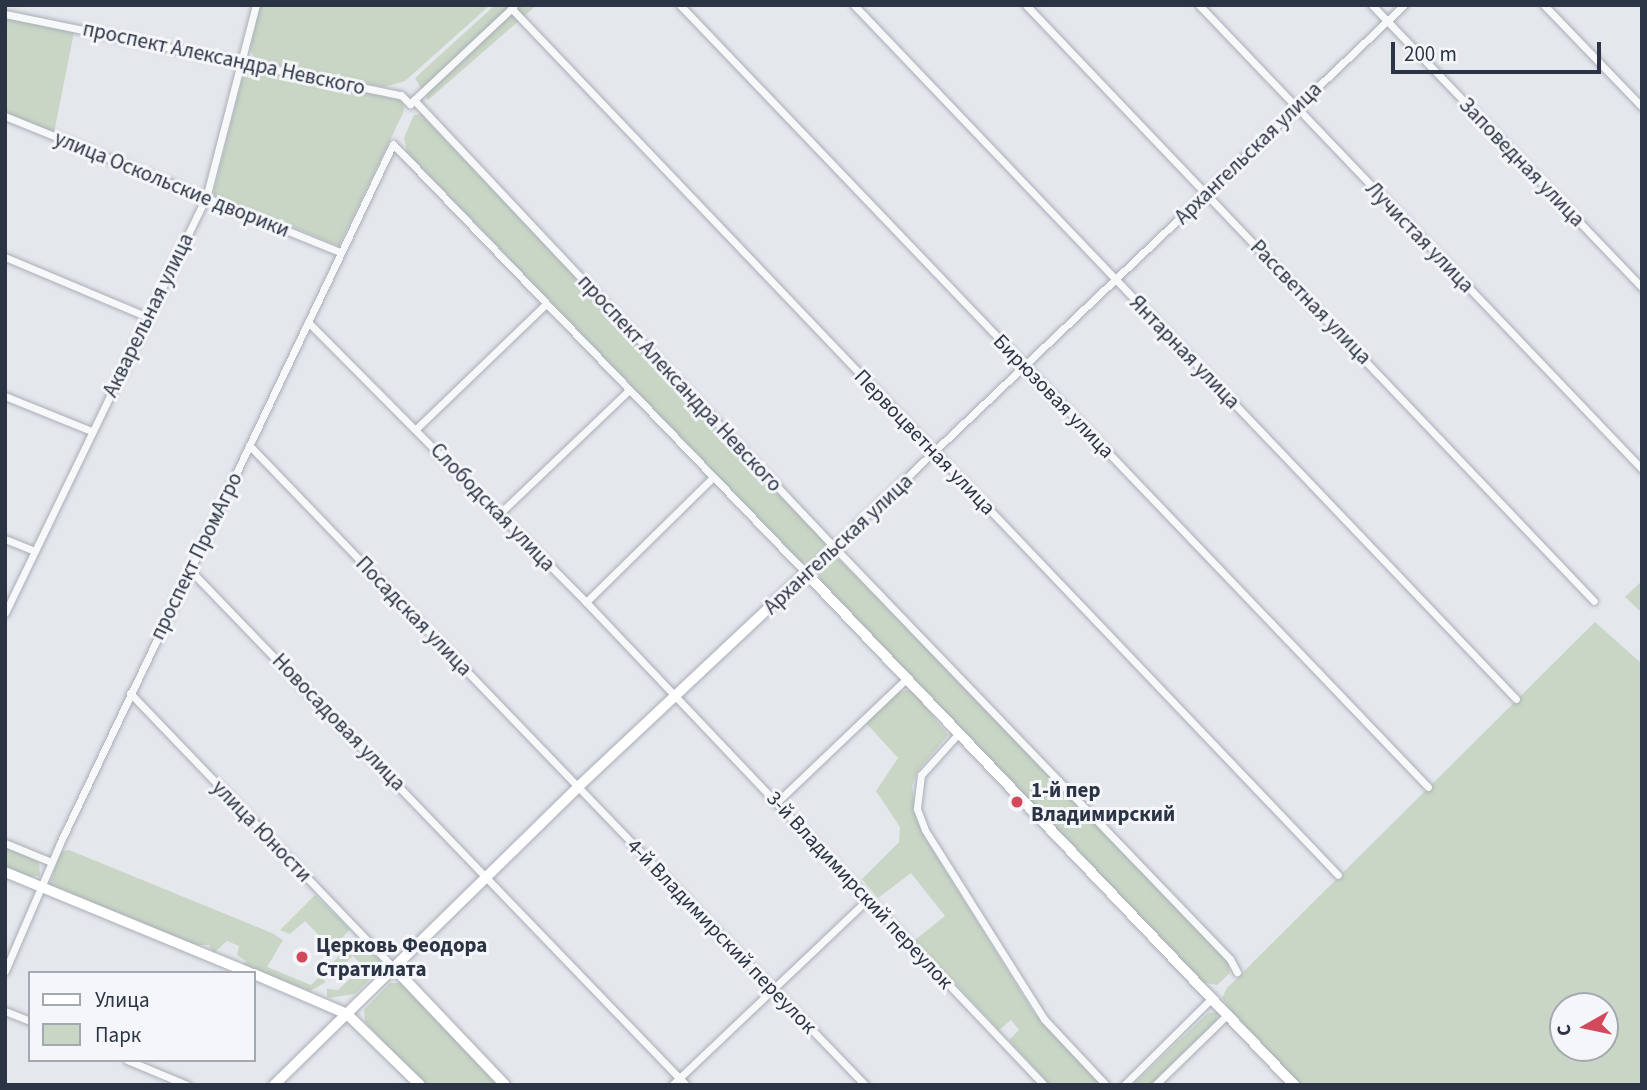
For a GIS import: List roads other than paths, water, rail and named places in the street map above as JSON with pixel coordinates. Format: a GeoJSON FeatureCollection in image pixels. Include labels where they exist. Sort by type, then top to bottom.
{"type":"FeatureCollection","features":[{"type":"Feature","properties":{"kind":"street","name":"Акварельная улица"},"geometry":{"type":"LineString","coordinates":[[5,613],[206,198],[256,5]]}},
{"type":"Feature","properties":{"kind":"street","name":"Бирюзовая улица"},"geometry":{"type":"LineString","coordinates":[[680,5],[1428,787]]}},
{"type":"Feature","properties":{"kind":"street","name":"Янтарная улица"},"geometry":{"type":"LineString","coordinates":[[854,5],[1516,699]]}},
{"type":"Feature","properties":{"kind":"street","name":"Рассветная улица"},"geometry":{"type":"LineString","coordinates":[[1026,5],[1594,601]]}},
{"type":"Feature","properties":{"kind":"street","name":"Лучистая улица"},"geometry":{"type":"LineString","coordinates":[[1199,5],[1642,469]]}},
{"type":"Feature","properties":{"kind":"street","name":"Заповедная улица"},"geometry":{"type":"LineString","coordinates":[[1372,5],[1642,288]]}},
{"type":"Feature","properties":{"kind":"street","name":"Архангельская улица"},"geometry":{"type":"LineString","coordinates":[[274,1085],[578,787],[835,548],[1404,5]]}},
{"type":"Feature","properties":{"kind":"street"},"geometry":{"type":"LineString","coordinates":[[1544,5],[1642,107]]}},
{"type":"Feature","properties":{"kind":"street"},"geometry":{"type":"LineString","coordinates":[[414,100],[513,7]]}},
{"type":"Feature","properties":{"kind":"street","name":"Первоцветная улица"},"geometry":{"type":"LineString","coordinates":[[513,7],[1338,875]]}},
{"type":"Feature","properties":{"kind":"street","name":"проспект Александра Невского"},"geometry":{"type":"LineString","coordinates":[[5,14],[401,95],[410,104],[414,100],[835,548],[1230,958],[1237,972]]}},
{"type":"Feature","properties":{"kind":"street","name":"улица Оскольские дворики"},"geometry":{"type":"LineString","coordinates":[[5,117],[340,252]]}},
{"type":"Feature","properties":{"kind":"street","name":"проспект Александра Невского"},"geometry":{"type":"LineString","coordinates":[[393,144],[806,573]]}},
{"type":"Feature","properties":{"kind":"street","name":"проспект ПромАгро"},"geometry":{"type":"LineString","coordinates":[[5,971],[51,862],[130,693],[393,144]]}},
{"type":"Feature","properties":{"kind":"street"},"geometry":{"type":"LineString","coordinates":[[5,257],[148,317]]}},
{"type":"Feature","properties":{"kind":"street"},"geometry":{"type":"LineString","coordinates":[[417,428],[546,304]]}},
{"type":"Feature","properties":{"kind":"street","name":"Слободская улица"},"geometry":{"type":"LineString","coordinates":[[309,322],[417,428],[674,697]]}},
{"type":"Feature","properties":{"kind":"street"},"geometry":{"type":"LineString","coordinates":[[499,514],[628,391]]}},
{"type":"Feature","properties":{"kind":"street"},"geometry":{"type":"LineString","coordinates":[[5,396],[91,431]]}},
{"type":"Feature","properties":{"kind":"street","name":"Посадская улица"},"geometry":{"type":"LineString","coordinates":[[249,445],[578,787]]}},
{"type":"Feature","properties":{"kind":"street"},"geometry":{"type":"LineString","coordinates":[[586,602],[712,478]]}},
{"type":"Feature","properties":{"kind":"street"},"geometry":{"type":"LineString","coordinates":[[5,539],[35,551]]}},
{"type":"Feature","properties":{"kind":"street","name":"Новосадовая улица"},"geometry":{"type":"LineString","coordinates":[[190,570],[686,1085]]}},
{"type":"Feature","properties":{"kind":"street"},"geometry":{"type":"LineString","coordinates":[[806,573],[1294,1085]]}},
{"type":"Feature","properties":{"kind":"street"},"geometry":{"type":"LineString","coordinates":[[777,802],[906,678]]}},
{"type":"Feature","properties":{"kind":"street","name":"улица Юности"},"geometry":{"type":"LineString","coordinates":[[130,693],[394,968]]}},
{"type":"Feature","properties":{"kind":"street","name":"3-й Владимирский переулок"},"geometry":{"type":"LineString","coordinates":[[674,697],[1044,1085]]}},
{"type":"Feature","properties":{"kind":"street"},"geometry":{"type":"LineString","coordinates":[[958,734],[921,775],[917,808],[925,830],[1044,1019],[1107,1085]]}},
{"type":"Feature","properties":{"kind":"street","name":"4-й Владимирский переулок"},"geometry":{"type":"LineString","coordinates":[[578,787],[865,1085]]}},
{"type":"Feature","properties":{"kind":"street"},"geometry":{"type":"LineString","coordinates":[[5,844],[51,862]]}},
{"type":"Feature","properties":{"kind":"street"},"geometry":{"type":"LineString","coordinates":[[5,872],[247,971]]}},
{"type":"Feature","properties":{"kind":"street"},"geometry":{"type":"LineString","coordinates":[[672,1085],[867,900]]}},
{"type":"Feature","properties":{"kind":"street"},"geometry":{"type":"LineString","coordinates":[[394,968],[505,1085]]}},
{"type":"Feature","properties":{"kind":"street"},"geometry":{"type":"LineString","coordinates":[[256,975],[348,1014],[420,1085]]}},
{"type":"Feature","properties":{"kind":"street"},"geometry":{"type":"LineString","coordinates":[[1124,1085],[1211,999]]}},
{"type":"Feature","properties":{"kind":"street"},"geometry":{"type":"LineString","coordinates":[[5,1011],[28,1020]]}},
{"type":"Feature","properties":{"kind":"street"},"geometry":{"type":"LineString","coordinates":[[1155,1085],[1227,1015]]}},
{"type":"Feature","properties":{"kind":"street"},"geometry":{"type":"LineString","coordinates":[[132,1062],[187,1085]]}},
{"type":"Feature","properties":{"kind":"place","name":"1-й пер Владимирский"},"geometry":{"type":"Point","coordinates":[1017,802]}},
{"type":"Feature","properties":{"kind":"place","name":"Церковь Феодора Стратилата"},"geometry":{"type":"Point","coordinates":[302,957]}}]}
